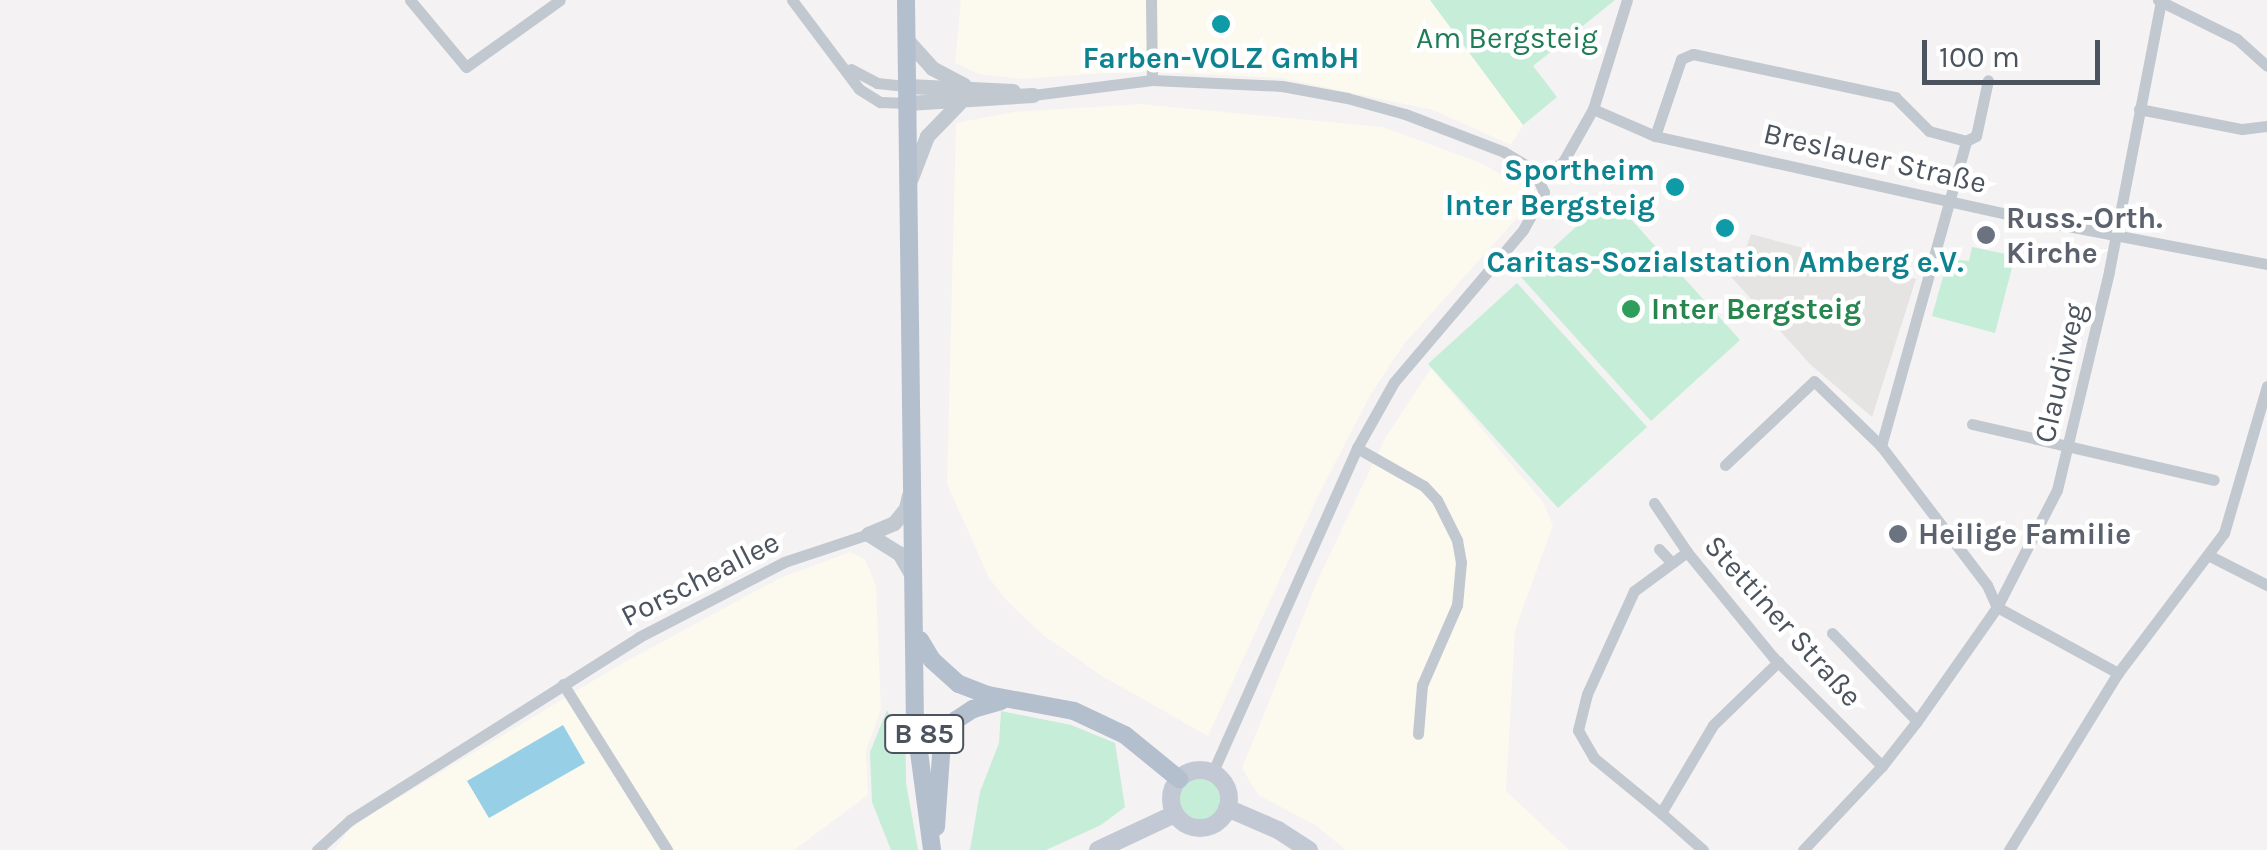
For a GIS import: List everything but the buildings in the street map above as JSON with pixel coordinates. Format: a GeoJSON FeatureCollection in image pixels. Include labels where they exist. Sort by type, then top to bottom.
{"type":"FeatureCollection","features":[{"type":"Feature","properties":{"kind":"main road","name":"B 85"},"geometry":{"type":"LineString","coordinates":[[906,0],[914,722],[932,850]]}},
{"type":"Feature","properties":{"kind":"main road","name":"B 85"},"geometry":{"type":"LineString","coordinates":[[914,584],[924,740],[940,850]]}},
{"type":"Feature","properties":{"kind":"main road"},"geometry":{"type":"LineString","coordinates":[[920,640],[932,660],[959,684],[1046,702],[1101,722],[1142,746],[1179,779]]}},
{"type":"Feature","properties":{"kind":"main road"},"geometry":{"type":"LineString","coordinates":[[936,827],[942,742],[956,720],[973,709],[1016,698]]}},
{"type":"Feature","properties":{"kind":"main road"},"geometry":{"type":"LineString","coordinates":[[1190,771],[1212,773],[1228,792],[1227,808],[1221,818],[1204,827],[1186,824],[1175,814],[1172,791],[1190,771]]}},
{"type":"Feature","properties":{"kind":"main road"},"geometry":{"type":"LineString","coordinates":[[1227,808],[1278,830],[1309,850]]}},
{"type":"Feature","properties":{"kind":"main road"},"geometry":{"type":"LineString","coordinates":[[1098,850],[1175,814]]}},
{"type":"Feature","properties":{"kind":"street"},"geometry":{"type":"LineString","coordinates":[[410,0],[466,67],[557,1]]}},
{"type":"Feature","properties":{"kind":"street"},"geometry":{"type":"LineString","coordinates":[[792,0],[867,96],[972,89],[1034,95]]}},
{"type":"Feature","properties":{"kind":"street"},"geometry":{"type":"LineString","coordinates":[[1152,0],[1152,80]]}},
{"type":"Feature","properties":{"kind":"street"},"geometry":{"type":"LineString","coordinates":[[1540,178],[1563,162],[1593,108],[1627,0]]}},
{"type":"Feature","properties":{"kind":"street"},"geometry":{"type":"LineString","coordinates":[[2159,1],[2237,39],[2267,66]]}},
{"type":"Feature","properties":{"kind":"street","name":"Claudiweg"},"geometry":{"type":"LineString","coordinates":[[1803,850],[1882,766],[1917,721],[1996,606],[2058,490],[2117,233],[2159,1]]}},
{"type":"Feature","properties":{"kind":"street"},"geometry":{"type":"LineString","coordinates":[[907,40],[932,68],[972,89]]}},
{"type":"Feature","properties":{"kind":"street"},"geometry":{"type":"LineString","coordinates":[[1656,136],[1681,58],[1693,54],[1895,97],[1929,131],[1966,141],[1976,136],[1988,80]]}},
{"type":"Feature","properties":{"kind":"street"},"geometry":{"type":"LineString","coordinates":[[908,94],[959,103],[1152,80],[1282,86],[1347,98],[1473,138],[1526,164],[1540,178],[1544,192],[1540,205],[1394,382],[1357,448],[1212,773]]}},
{"type":"Feature","properties":{"kind":"street"},"geometry":{"type":"LineString","coordinates":[[910,182],[926,136],[959,103]]}},
{"type":"Feature","properties":{"kind":"street","name":"Breslauer Straße"},"geometry":{"type":"LineString","coordinates":[[1593,108],[1656,136],[1950,202],[2267,264]]}},
{"type":"Feature","properties":{"kind":"street"},"geometry":{"type":"LineString","coordinates":[[2140,110],[2242,129],[2267,126]]}},
{"type":"Feature","properties":{"kind":"street"},"geometry":{"type":"LineString","coordinates":[[1881,446],[1966,141]]}},
{"type":"Feature","properties":{"kind":"street"},"geometry":{"type":"LineString","coordinates":[[1725,464],[1814,381],[1881,446],[1987,585],[1996,606],[2118,673]]}},
{"type":"Feature","properties":{"kind":"street"},"geometry":{"type":"LineString","coordinates":[[2009,850],[2118,673],[2210,556],[2224,532],[2267,386]]}},
{"type":"Feature","properties":{"kind":"street"},"geometry":{"type":"LineString","coordinates":[[1972,424],[2214,480]]}},
{"type":"Feature","properties":{"kind":"street"},"geometry":{"type":"LineString","coordinates":[[1357,448],[1424,486],[1457,540],[1461,562],[1457,605],[1422,685],[1418,734]]}},
{"type":"Feature","properties":{"kind":"street"},"geometry":{"type":"LineString","coordinates":[[868,534],[901,516],[913,475]]}},
{"type":"Feature","properties":{"kind":"street","name":"Stettiner Straße"},"geometry":{"type":"LineString","coordinates":[[1654,503],[1687,552],[1778,662],[1882,766]]}},
{"type":"Feature","properties":{"kind":"street"},"geometry":{"type":"LineString","coordinates":[[868,534],[900,552],[914,584]]}},
{"type":"Feature","properties":{"kind":"street","name":"Porscheallee"},"geometry":{"type":"LineString","coordinates":[[317,850],[350,820],[563,684],[738,584],[804,553],[868,534]]}},
{"type":"Feature","properties":{"kind":"street"},"geometry":{"type":"LineString","coordinates":[[1658,548],[1672,563]]}},
{"type":"Feature","properties":{"kind":"street"},"geometry":{"type":"LineString","coordinates":[[1687,552],[1634,591],[1587,694],[1578,730],[1594,758],[1703,850]]}},
{"type":"Feature","properties":{"kind":"street"},"geometry":{"type":"LineString","coordinates":[[2210,556],[2267,585]]}},
{"type":"Feature","properties":{"kind":"street"},"geometry":{"type":"LineString","coordinates":[[1832,633],[1917,721]]}},
{"type":"Feature","properties":{"kind":"street"},"geometry":{"type":"LineString","coordinates":[[1661,813],[1714,726],[1778,662]]}},
{"type":"Feature","properties":{"kind":"street"},"geometry":{"type":"LineString","coordinates":[[563,684],[667,850]]}},
{"type":"Feature","properties":{"kind":"shaded area"},"geometry":{"type":"Polygon","coordinates":[[[961,0],[1430,0],[1523,125],[1511,145],[1433,110],[1281,78],[1136,71],[1021,79],[979,74],[955,63],[961,0]]]}},
{"type":"Feature","properties":{"kind":"shaded area"},"geometry":{"type":"Polygon","coordinates":[[[1140,104],[1383,127],[1481,163],[1525,188],[1525,209],[1404,344],[1371,394],[1318,496],[1208,736],[1102,676],[1043,635],[1008,602],[989,578],[947,484],[956,123],[1013,112],[1140,104]]]}},
{"type":"Feature","properties":{"kind":"shaded area"},"geometry":{"type":"Polygon","coordinates":[[[1751,234],[1916,279],[1872,417],[1811,365],[1722,267],[1746,248],[1751,234]]]}},
{"type":"Feature","properties":{"kind":"shaded area"},"geometry":{"type":"Polygon","coordinates":[[[1431,368],[1543,502],[1553,525],[1515,630],[1506,791],[1569,850],[1346,850],[1315,825],[1258,795],[1242,768],[1320,575],[1385,438],[1431,368]]]}},
{"type":"Feature","properties":{"kind":"shaded area"},"geometry":{"type":"Polygon","coordinates":[[[850,552],[865,559],[876,586],[881,709],[866,751],[868,795],[794,850],[334,850],[350,829],[375,812],[621,664],[778,579],[850,552]]]}},
{"type":"Feature","properties":{"kind":"green space","name":"Am Bergsteig"},"geometry":{"type":"Polygon","coordinates":[[[1430,0],[1615,0],[1533,66],[1557,97],[1523,125],[1430,0]]]}},
{"type":"Feature","properties":{"kind":"green space","name":"Inter Bergsteig"},"geometry":{"type":"Polygon","coordinates":[[[1610,196],[1740,340],[1651,421],[1521,277],[1610,196]]]}},
{"type":"Feature","properties":{"kind":"green space"},"geometry":{"type":"Polygon","coordinates":[[[1972,247],[2015,256],[1995,333],[1932,316],[1948,259],[1969,261],[1972,247]]]}},
{"type":"Feature","properties":{"kind":"green space"},"geometry":{"type":"Polygon","coordinates":[[[1517,283],[1647,427],[1558,508],[1428,364],[1517,283]]]}},
{"type":"Feature","properties":{"kind":"green space"},"geometry":{"type":"Polygon","coordinates":[[[887,710],[896,732],[905,717],[906,783],[918,850],[891,850],[872,802],[870,752],[887,710]]]}},
{"type":"Feature","properties":{"kind":"green space"},"geometry":{"type":"Polygon","coordinates":[[[1001,711],[1071,725],[1115,743],[1125,807],[1101,825],[1046,850],[970,850],[980,792],[999,743],[1001,711]]]}},
{"type":"Feature","properties":{"kind":"green space"},"geometry":{"type":"Polygon","coordinates":[[[1198,777],[1213,784],[1220,799],[1213,814],[1198,821],[1183,814],[1176,799],[1183,784],[1198,777]]]}},
{"type":"Feature","properties":{"kind":"water"},"geometry":{"type":"Polygon","coordinates":[[[563,725],[585,763],[489,818],[467,781],[563,725]]]}},
{"type":"Feature","properties":{"kind":"place","name":"Farben-VOLZ GmbH"},"geometry":{"type":"Point","coordinates":[1221,24]}},
{"type":"Feature","properties":{"kind":"place","name":"Sportheim Inter Bergsteig"},"geometry":{"type":"Point","coordinates":[1675,187]}},
{"type":"Feature","properties":{"kind":"place","name":"Caritas-Sozialstation Amberg e.V."},"geometry":{"type":"Point","coordinates":[1725,228]}},
{"type":"Feature","properties":{"kind":"place","name":"Russ.-Orth. Kirche"},"geometry":{"type":"Point","coordinates":[1986,235]}},
{"type":"Feature","properties":{"kind":"place","name":"Inter Bergsteig"},"geometry":{"type":"Point","coordinates":[1631,309]}},
{"type":"Feature","properties":{"kind":"place","name":"Heilige Familie"},"geometry":{"type":"Point","coordinates":[1898,534]}}]}
